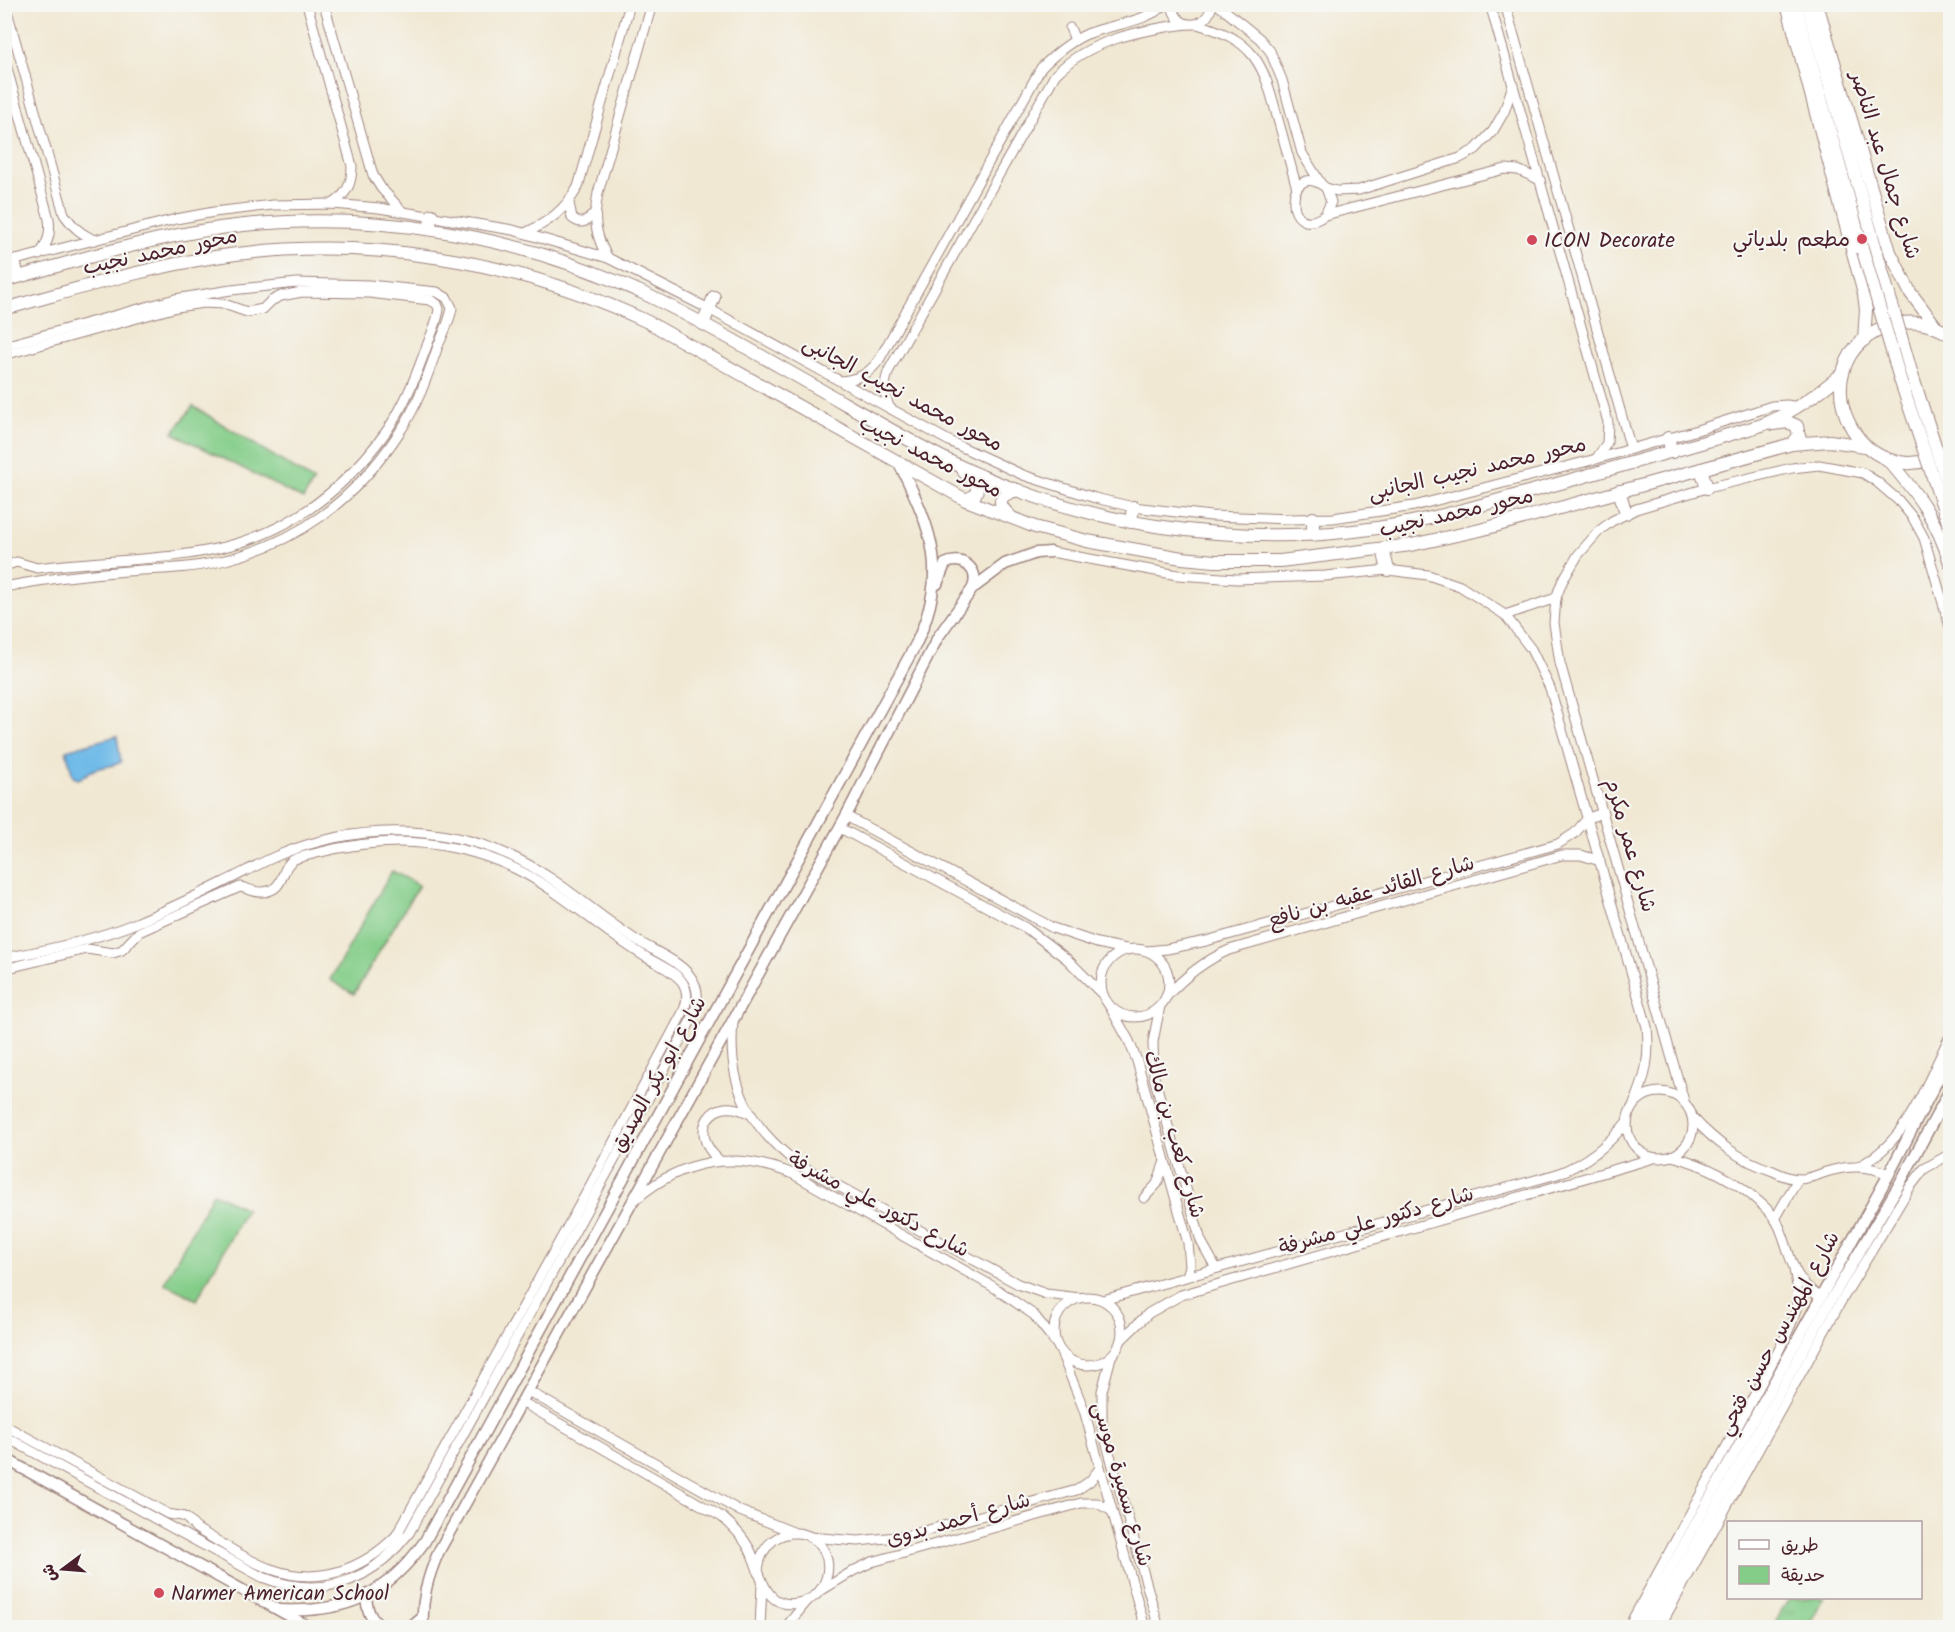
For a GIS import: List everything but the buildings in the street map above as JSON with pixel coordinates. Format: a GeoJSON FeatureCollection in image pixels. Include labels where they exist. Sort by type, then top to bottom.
{"type":"FeatureCollection","features":[{"type":"Feature","properties":{"kind":"main road"},"geometry":{"type":"LineString","coordinates":[[1787,4],[1865,301],[1864,340]]}},
{"type":"Feature","properties":{"kind":"main road"},"geometry":{"type":"LineString","coordinates":[[1795,4],[1869,249],[1950,491]]}},
{"type":"Feature","properties":{"kind":"main road"},"geometry":{"type":"LineString","coordinates":[[1807,4],[1900,379],[1949,524]]}},
{"type":"Feature","properties":{"kind":"main road","name":"شارع جمال عبد الناصر"},"geometry":{"type":"LineString","coordinates":[[1817,4],[1886,241],[1902,279],[1918,305],[1937,328]]}},
{"type":"Feature","properties":{"kind":"main road"},"geometry":{"type":"LineString","coordinates":[[429,230],[432,215]]}},
{"type":"Feature","properties":{"kind":"main road","name":"محور محمد نجيب"},"geometry":{"type":"LineString","coordinates":[[4,281],[143,243],[222,228],[291,222],[326,221],[395,225],[493,242],[555,259],[645,294],[945,458],[1018,490],[1064,506],[1131,522],[1221,533],[1313,534],[1374,529],[1434,517],[1672,452],[1768,422],[1798,407],[1843,373]]}},
{"type":"Feature","properties":{"kind":"main road","name":"محور محمد نجيب"},"geometry":{"type":"LineString","coordinates":[[4,309],[128,274],[187,261],[277,250],[398,251],[483,266],[538,280],[619,308],[676,336],[900,465],[966,500],[1013,519],[1087,541],[1182,558],[1215,561],[1280,561],[1383,549],[1460,535],[1792,444],[1830,441],[1865,446]]}},
{"type":"Feature","properties":{"kind":"main road"},"geometry":{"type":"LineString","coordinates":[[9,262],[18,277]]}},
{"type":"Feature","properties":{"kind":"main road"},"geometry":{"type":"LineString","coordinates":[[1865,301],[1877,301],[1888,297],[1897,289],[1902,279]]}},
{"type":"Feature","properties":{"kind":"main road"},"geometry":{"type":"LineString","coordinates":[[703,324],[714,297]]}},
{"type":"Feature","properties":{"kind":"main road"},"geometry":{"type":"LineString","coordinates":[[1950,335],[1927,324],[1904,322],[1883,328],[1864,340],[1855,350],[1843,373],[1841,400],[1852,431],[1865,446],[1887,459],[1925,505],[1942,536],[1950,563]]}},
{"type":"Feature","properties":{"kind":"main road"},"geometry":{"type":"LineString","coordinates":[[1768,422],[1776,424],[1791,422],[1797,426],[1799,436],[1792,444]]}},
{"type":"Feature","properties":{"kind":"main road"},"geometry":{"type":"LineString","coordinates":[[1668,438],[1672,452]]}},
{"type":"Feature","properties":{"kind":"main road"},"geometry":{"type":"LineString","coordinates":[[1887,459],[1909,463],[1921,462],[1932,460],[1950,450]]}},
{"type":"Feature","properties":{"kind":"main road"},"geometry":{"type":"LineString","coordinates":[[945,458],[975,481],[977,491],[975,495],[966,500]]}},
{"type":"Feature","properties":{"kind":"main road","name":"شارع ابو بكر الصديق"},"geometry":{"type":"LineString","coordinates":[[281,1611],[310,1611],[338,1606],[366,1596],[399,1572],[425,1541],[916,644],[926,623],[933,594],[934,568],[927,527],[900,465]]}},
{"type":"Feature","properties":{"kind":"main road"},"geometry":{"type":"LineString","coordinates":[[1701,469],[1707,488]]}},
{"type":"Feature","properties":{"kind":"main road"},"geometry":{"type":"LineString","coordinates":[[1925,505],[1934,487],[1950,479]]}},
{"type":"Feature","properties":{"kind":"main road"},"geometry":{"type":"LineString","coordinates":[[1013,519],[1002,509],[1000,503],[1002,497],[1007,493],[1018,490]]}},
{"type":"Feature","properties":{"kind":"main road"},"geometry":{"type":"LineString","coordinates":[[1619,491],[1626,513]]}},
{"type":"Feature","properties":{"kind":"main road"},"geometry":{"type":"LineString","coordinates":[[1131,522],[1133,507]]}},
{"type":"Feature","properties":{"kind":"main road"},"geometry":{"type":"LineString","coordinates":[[1313,518],[1313,534]]}},
{"type":"Feature","properties":{"kind":"main road"},"geometry":{"type":"LineString","coordinates":[[1383,549],[1388,570]]}},
{"type":"Feature","properties":{"kind":"main road","name":"شارع ابو بكر الصديق"},"geometry":{"type":"LineString","coordinates":[[422,1623],[426,1583],[439,1551],[840,828],[928,654],[958,606],[973,588],[1005,564],[1036,554],[1051,552]]}},
{"type":"Feature","properties":{"kind":"main road"},"geometry":{"type":"LineString","coordinates":[[933,594],[942,569],[945,564],[952,561],[964,562],[971,567],[975,579],[973,588]]}},
{"type":"Feature","properties":{"kind":"main road"},"geometry":{"type":"LineString","coordinates":[[744,958],[762,967]]}},
{"type":"Feature","properties":{"kind":"main road","name":"شارع المهندس حسن فتحي"},"geometry":{"type":"LineString","coordinates":[[1638,1628],[1783,1353],[1820,1297],[1889,1174],[1910,1124],[1950,1056]]}},
{"type":"Feature","properties":{"kind":"main road","name":"شارع المهندس حسن فتحي"},"geometry":{"type":"LineString","coordinates":[[1649,1628],[1770,1418],[1829,1303],[1905,1185],[1950,1090]]}},
{"type":"Feature","properties":{"kind":"main road"},"geometry":{"type":"LineString","coordinates":[[580,1256],[597,1266]]}},
{"type":"Feature","properties":{"kind":"main road"},"geometry":{"type":"LineString","coordinates":[[4,1458],[311,1628]]}},
{"type":"Feature","properties":{"kind":"main road"},"geometry":{"type":"LineString","coordinates":[[366,1596],[366,1608],[371,1618],[383,1628]]}},
{"type":"Feature","properties":{"kind":"main road"},"geometry":{"type":"LineString","coordinates":[[410,1628],[422,1623]]}},
{"type":"Feature","properties":{"kind":"street"},"geometry":{"type":"LineString","coordinates":[[5,4],[64,214],[82,235],[95,240]]}},
{"type":"Feature","properties":{"kind":"street"},"geometry":{"type":"LineString","coordinates":[[307,4],[352,166],[349,188],[342,198],[333,204]]}},
{"type":"Feature","properties":{"kind":"street"},"geometry":{"type":"LineString","coordinates":[[324,4],[373,175],[381,188],[402,211]]}},
{"type":"Feature","properties":{"kind":"street"},"geometry":{"type":"LineString","coordinates":[[525,233],[556,216],[569,203],[578,187],[630,4]]}},
{"type":"Feature","properties":{"kind":"street"},"geometry":{"type":"LineString","coordinates":[[608,258],[597,236],[595,212],[598,193],[652,4]]}},
{"type":"Feature","properties":{"kind":"street"},"geometry":{"type":"LineString","coordinates":[[840,381],[864,375],[879,360],[1041,68],[1051,57],[1075,40],[1154,13],[1166,4]]}},
{"type":"Feature","properties":{"kind":"street"},"geometry":{"type":"LineString","coordinates":[[1172,4],[1177,18],[1214,29],[1239,41],[1249,50],[1264,71],[1297,188],[1293,202],[1297,214],[1308,220],[1505,169],[1518,170],[1540,180]]}},
{"type":"Feature","properties":{"kind":"street"},"geometry":{"type":"LineString","coordinates":[[890,409],[884,391],[889,370],[1055,75],[1065,64],[1091,47],[1149,31],[1192,24],[1208,17],[1212,4]]}},
{"type":"Feature","properties":{"kind":"street"},"geometry":{"type":"LineString","coordinates":[[1217,4],[1260,39],[1270,51],[1282,80],[1302,153],[1324,186],[1331,202],[1325,215]]}},
{"type":"Feature","properties":{"kind":"street"},"geometry":{"type":"LineString","coordinates":[[1490,4],[1608,422],[1607,443],[1596,459]]}},
{"type":"Feature","properties":{"kind":"street"},"geometry":{"type":"LineString","coordinates":[[1505,4],[1631,449]]}},
{"type":"Feature","properties":{"kind":"street"},"geometry":{"type":"LineString","coordinates":[[1070,28],[1075,40]]}},
{"type":"Feature","properties":{"kind":"street"},"geometry":{"type":"LineString","coordinates":[[4,58],[49,219],[50,232],[46,245],[39,255]]}},
{"type":"Feature","properties":{"kind":"street"},"geometry":{"type":"LineString","coordinates":[[1031,84],[1044,92]]}},
{"type":"Feature","properties":{"kind":"street"},"geometry":{"type":"LineString","coordinates":[[1297,188],[1309,182],[1337,191],[1359,190],[1460,158],[1476,149],[1493,131],[1504,112],[1513,85]]}},
{"type":"Feature","properties":{"kind":"street"},"geometry":{"type":"LineString","coordinates":[[569,203],[572,218],[577,222],[583,223],[589,220],[595,212]]}},
{"type":"Feature","properties":{"kind":"street","name":"محور محمد نجيب الجانبى"},"geometry":{"type":"LineString","coordinates":[[9,262],[176,219],[273,205],[333,204],[402,211],[525,233],[608,258],[709,309],[951,442],[1023,475],[1095,498],[1133,507],[1211,516],[1313,518],[1373,513],[1414,506],[1596,459],[1772,406],[1798,407]]}},
{"type":"Feature","properties":{"kind":"street"},"geometry":{"type":"LineString","coordinates":[[4,355],[174,299],[297,283],[369,285],[437,292],[447,298],[452,308],[414,409],[380,462],[333,508],[306,526],[278,542],[217,562],[185,567],[85,574],[5,587]]}},
{"type":"Feature","properties":{"kind":"street"},"geometry":{"type":"LineString","coordinates":[[4,346],[203,303],[224,304],[247,312],[255,312],[281,296],[302,292],[369,293],[430,300],[437,304],[439,309],[404,404],[396,418],[349,478],[300,515],[269,532],[239,543],[207,550],[37,568],[17,562],[4,566]]}},
{"type":"Feature","properties":{"kind":"street"},"geometry":{"type":"LineString","coordinates":[[1051,552],[1178,575],[1238,579],[1325,576],[1388,570],[1412,572],[1444,580],[1475,595],[1505,615],[1556,598],[1569,569],[1587,542],[1605,526],[1626,513],[1707,488],[1792,468],[1819,465],[1863,473],[1899,501],[1913,518],[1924,537],[1950,627]]}},
{"type":"Feature","properties":{"kind":"street"},"geometry":{"type":"LineString","coordinates":[[27,583],[31,575],[30,567]]}},
{"type":"Feature","properties":{"kind":"street","name":"شارع عمر مكرم"},"geometry":{"type":"LineString","coordinates":[[1556,598],[1554,623],[1560,663],[1684,1101]]}},
{"type":"Feature","properties":{"kind":"street","name":"شارع عمر مكرم"},"geometry":{"type":"LineString","coordinates":[[1505,615],[1531,649],[1550,688],[1647,1027],[1649,1047],[1647,1067],[1634,1104]]}},
{"type":"Feature","properties":{"kind":"street"},"geometry":{"type":"LineString","coordinates":[[1588,818],[1603,813]]}},
{"type":"Feature","properties":{"kind":"street"},"geometry":{"type":"LineString","coordinates":[[846,816],[1053,928],[1126,950]]}},
{"type":"Feature","properties":{"kind":"street","name":"شارع القائد عقبه بن نافع"},"geometry":{"type":"LineString","coordinates":[[1147,951],[1206,941],[1558,844],[1575,833],[1588,818]]}},
{"type":"Feature","properties":{"kind":"street"},"geometry":{"type":"LineString","coordinates":[[840,828],[1026,928],[1067,959],[1118,1013],[1129,1017],[1140,1017],[1151,1013],[1166,997],[1169,986],[1168,975],[1157,956],[1137,948],[1126,950],[1115,954],[1107,962],[1102,973],[1103,995]]}},
{"type":"Feature","properties":{"kind":"street"},"geometry":{"type":"LineString","coordinates":[[4,958],[74,943],[124,927],[292,850],[334,838],[390,831],[421,832],[480,844],[507,854],[559,882],[617,940],[679,979],[684,985],[687,999],[682,1014],[537,1293],[448,1452],[396,1536],[366,1561],[326,1575],[302,1576],[269,1569],[194,1528],[183,1516],[168,1514],[4,1425]]}},
{"type":"Feature","properties":{"kind":"street"},"geometry":{"type":"LineString","coordinates":[[4,969],[87,950],[113,952],[122,950],[139,932],[240,887],[256,892],[272,890],[281,882],[290,862],[295,859],[336,848],[372,843],[414,842],[454,848],[494,860],[582,906]]}},
{"type":"Feature","properties":{"kind":"street","name":"شارع القائد عقبه بن نافع"},"geometry":{"type":"LineString","coordinates":[[1166,997],[1194,969],[1229,950],[1562,855],[1581,855],[1600,861]]}},
{"type":"Feature","properties":{"kind":"street"},"geometry":{"type":"LineString","coordinates":[[268,860],[278,862],[284,870],[284,875]]}},
{"type":"Feature","properties":{"kind":"street"},"geometry":{"type":"LineString","coordinates":[[246,871],[244,880],[248,889]]}},
{"type":"Feature","properties":{"kind":"street","name":"شارع كعب بن مالك"},"geometry":{"type":"LineString","coordinates":[[1109,1005],[1137,1061],[1188,1243],[1190,1266],[1187,1276]]}},
{"type":"Feature","properties":{"kind":"street","name":"شارع كعب بن مالك"},"geometry":{"type":"LineString","coordinates":[[1160,1006],[1153,1042],[1154,1077],[1201,1241],[1216,1268]]}},
{"type":"Feature","properties":{"kind":"street","name":"شارع دكتور علي مشرفة"},"geometry":{"type":"LineString","coordinates":[[733,1019],[731,1043],[733,1068],[739,1091],[750,1114],[780,1151],[800,1165],[1018,1284],[1046,1294],[1080,1298]]}},
{"type":"Feature","properties":{"kind":"street"},"geometry":{"type":"LineString","coordinates":[[1858,1166],[1886,1148],[1910,1124],[1950,1036]]}},
{"type":"Feature","properties":{"kind":"street"},"geometry":{"type":"LineString","coordinates":[[1628,1628],[1783,1353],[1797,1312],[1798,1287],[1782,1232],[1775,1219],[1746,1190],[1730,1178],[1702,1165],[1672,1156],[1654,1158],[1637,1149],[1628,1132],[1627,1122],[1634,1104],[1649,1093],[1668,1092],[1684,1101],[1693,1118],[1714,1140],[1735,1155],[1752,1164],[1798,1179],[1843,1167],[1858,1166],[1874,1168],[1889,1174]]}},
{"type":"Feature","properties":{"kind":"street"},"geometry":{"type":"LineString","coordinates":[[720,1161],[710,1153],[704,1142],[703,1130],[707,1119],[716,1110],[727,1106],[739,1107],[750,1114]]}},
{"type":"Feature","properties":{"kind":"street"},"geometry":{"type":"LineString","coordinates":[[1672,1156],[1687,1145],[1694,1127],[1693,1118]]}},
{"type":"Feature","properties":{"kind":"street","name":"شارع دكتور علي مشرفة"},"geometry":{"type":"LineString","coordinates":[[1103,1300],[1557,1174],[1595,1154],[1627,1122]]}},
{"type":"Feature","properties":{"kind":"street"},"geometry":{"type":"LineString","coordinates":[[1905,1185],[1924,1169],[1950,1154]]}},
{"type":"Feature","properties":{"kind":"street","name":"شارع دكتور علي مشرفة"},"geometry":{"type":"LineString","coordinates":[[1121,1340],[1149,1313],[1181,1294],[1654,1158]]}},
{"type":"Feature","properties":{"kind":"street","name":"شارع دكتور علي مشرفة"},"geometry":{"type":"LineString","coordinates":[[634,1200],[648,1188],[682,1170],[720,1161],[757,1163],[793,1174],[992,1286],[1034,1315],[1055,1342]]}},
{"type":"Feature","properties":{"kind":"street"},"geometry":{"type":"LineString","coordinates":[[1144,1198],[1157,1184],[1165,1161]]}},
{"type":"Feature","properties":{"kind":"street"},"geometry":{"type":"LineString","coordinates":[[1775,1219],[1798,1179]]}},
{"type":"Feature","properties":{"kind":"street"},"geometry":{"type":"LineString","coordinates":[[893,1230],[898,1219]]}},
{"type":"Feature","properties":{"kind":"street"},"geometry":{"type":"LineString","coordinates":[[1794,1270],[1805,1285],[1820,1297]]}},
{"type":"Feature","properties":{"kind":"street"},"geometry":{"type":"LineString","coordinates":[[1092,1297],[1103,1300],[1113,1307],[1119,1317],[1122,1329],[1121,1340],[1111,1357],[1101,1363],[1090,1366],[1079,1365],[1060,1352],[1055,1342],[1056,1320],[1061,1310],[1070,1302],[1092,1297]]}},
{"type":"Feature","properties":{"kind":"street","name":"شارع سميرة موسى"},"geometry":{"type":"LineString","coordinates":[[1060,1352],[1084,1410],[1145,1628]]}},
{"type":"Feature","properties":{"kind":"street","name":"شارع سميرة موسى"},"geometry":{"type":"LineString","coordinates":[[1111,1357],[1102,1391],[1102,1427],[1159,1628]]}},
{"type":"Feature","properties":{"kind":"street"},"geometry":{"type":"LineString","coordinates":[[528,1391],[740,1511],[774,1526],[810,1537],[820,1546],[826,1557],[828,1570],[825,1582],[818,1593],[808,1600],[785,1628]]}},
{"type":"Feature","properties":{"kind":"street"},"geometry":{"type":"LineString","coordinates":[[522,1402],[722,1517],[732,1526],[749,1548],[762,1585],[760,1628]]}},
{"type":"Feature","properties":{"kind":"street"},"geometry":{"type":"LineString","coordinates":[[1659,1628],[1770,1418]]}},
{"type":"Feature","properties":{"kind":"street"},"geometry":{"type":"LineString","coordinates":[[4,1436],[262,1577],[278,1583],[310,1588],[350,1581],[372,1570],[385,1560],[408,1533],[448,1452]]}},
{"type":"Feature","properties":{"kind":"street","name":"شارع أحمد بدوى"},"geometry":{"type":"LineString","coordinates":[[810,1537],[858,1541],[906,1536],[1077,1491],[1090,1481],[1100,1468]]}},
{"type":"Feature","properties":{"kind":"street","name":"شارع أحمد بدوى"},"geometry":{"type":"LineString","coordinates":[[818,1593],[835,1581],[872,1562],[1047,1512],[1089,1502],[1098,1503],[1112,1511]]}},
{"type":"Feature","properties":{"kind":"street"},"geometry":{"type":"LineString","coordinates":[[758,1573],[759,1560],[769,1544],[785,1534],[798,1533]]}},
{"type":"Feature","properties":{"kind":"street"},"geometry":{"type":"LineString","coordinates":[[762,1585],[782,1602],[795,1604],[808,1600]]}},
{"type":"Feature","properties":{"kind":"green space"},"geometry":{"type":"Polygon","coordinates":[[[193,406],[314,481],[303,499],[173,433],[193,406]]]}},
{"type":"Feature","properties":{"kind":"green space"},"geometry":{"type":"Polygon","coordinates":[[[392,871],[419,885],[354,994],[330,980],[392,871]]]}},
{"type":"Feature","properties":{"kind":"green space"},"geometry":{"type":"Polygon","coordinates":[[[213,1193],[246,1209],[197,1300],[164,1283],[213,1193]]]}},
{"type":"Feature","properties":{"kind":"green space"},"geometry":{"type":"Polygon","coordinates":[[[1788,1599],[1822,1599],[1808,1627],[1773,1627],[1788,1599]]]}},
{"type":"Feature","properties":{"kind":"water"},"geometry":{"type":"Polygon","coordinates":[[[117,736],[121,762],[93,770],[78,779],[73,777],[66,750],[117,736]]]}},
{"type":"Feature","properties":{"kind":"place","name":"مطعم بلدياتي"},"geometry":{"type":"Point","coordinates":[1862,239]}},
{"type":"Feature","properties":{"kind":"place","name":"ICON Decorate"},"geometry":{"type":"Point","coordinates":[1532,240]}},
{"type":"Feature","properties":{"kind":"place","name":"Narmer American School"},"geometry":{"type":"Point","coordinates":[159,1593]}}]}
